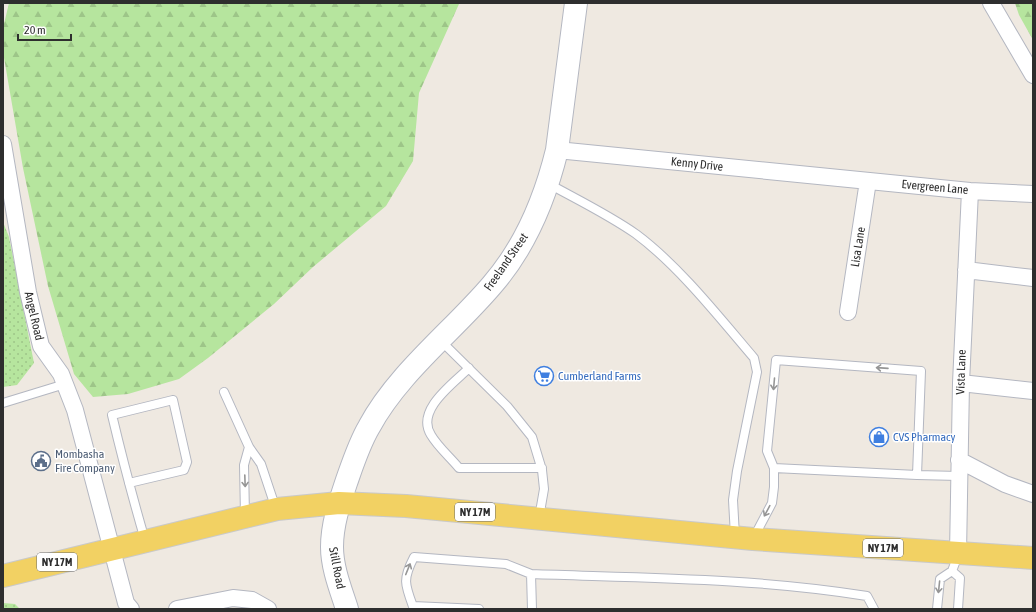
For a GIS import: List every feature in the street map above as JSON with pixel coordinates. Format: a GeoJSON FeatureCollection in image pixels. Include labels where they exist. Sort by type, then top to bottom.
{"type":"FeatureCollection","features":[{"type":"Feature","properties":{"kind":"main road","name":"Freeland Street"},"geometry":{"type":"LineString","coordinates":[[339,504],[355,456],[369,426],[391,394],[492,285],[506,267],[531,226],[548,183],[557,150],[576,3]]}},
{"type":"Feature","properties":{"kind":"main road","name":"NY 17M"},"geometry":{"type":"LineString","coordinates":[[3,576],[277,509],[339,504],[406,506],[539,518],[744,538],[955,563],[1033,558]]}},
{"type":"Feature","properties":{"kind":"main road","name":"Still Road"},"geometry":{"type":"LineString","coordinates":[[339,504],[332,528],[332,549],[340,587],[347,609]]}},
{"type":"Feature","properties":{"kind":"street"},"geometry":{"type":"LineString","coordinates":[[991,3],[1033,75]]}},
{"type":"Feature","properties":{"kind":"street","name":"Angel Road"},"geometry":{"type":"LineString","coordinates":[[3,144],[28,292],[41,346],[61,374],[75,410],[126,603],[131,609]]}},
{"type":"Feature","properties":{"kind":"street","name":"Kenny Drive"},"geometry":{"type":"LineString","coordinates":[[557,150],[838,178]]}},
{"type":"Feature","properties":{"kind":"street","name":"Evergreen Lane"},"geometry":{"type":"LineString","coordinates":[[838,178],[970,191],[1033,194]]}},
{"type":"Feature","properties":{"kind":"street","name":"Lisa Lane"},"geometry":{"type":"LineString","coordinates":[[848,312],[868,181]]}},
{"type":"Feature","properties":{"kind":"street","name":"Vista Lane"},"geometry":{"type":"LineString","coordinates":[[955,563],[960,460],[961,383],[970,191]]}},
{"type":"Feature","properties":{"kind":"street"},"geometry":{"type":"LineString","coordinates":[[966,270],[1033,278]]}},
{"type":"Feature","properties":{"kind":"street"},"geometry":{"type":"LineString","coordinates":[[961,383],[1033,391]]}},
{"type":"Feature","properties":{"kind":"street"},"geometry":{"type":"LineString","coordinates":[[960,460],[1005,484],[1033,494]]}},
{"type":"Feature","properties":{"kind":"street"},"geometry":{"type":"LineString","coordinates":[[177,609],[233,598],[252,600],[268,609]]}},
{"type":"Feature","properties":{"kind":"lane"},"geometry":{"type":"LineString","coordinates":[[548,183],[605,215],[636,235],[674,268],[754,358],[757,372],[737,471],[733,500],[744,538]]}},
{"type":"Feature","properties":{"kind":"lane"},"geometry":{"type":"LineString","coordinates":[[440,340],[507,406],[532,437],[542,468],[544,489],[539,518]]}},
{"type":"Feature","properties":{"kind":"lane"},"geometry":{"type":"LineString","coordinates":[[744,538],[772,503],[774,468],[767,451],[776,360],[921,371],[917,475]]}},
{"type":"Feature","properties":{"kind":"lane"},"geometry":{"type":"LineString","coordinates":[[469,368],[433,402],[426,424],[430,434],[459,468],[542,468]]}},
{"type":"Feature","properties":{"kind":"lane"},"geometry":{"type":"LineString","coordinates":[[3,403],[65,384]]}},
{"type":"Feature","properties":{"kind":"lane"},"geometry":{"type":"LineString","coordinates":[[224,392],[249,447],[261,464],[277,509]]}},
{"type":"Feature","properties":{"kind":"lane"},"geometry":{"type":"LineString","coordinates":[[129,482],[184,470],[187,462],[173,400],[112,414],[129,482],[145,541]]}},
{"type":"Feature","properties":{"kind":"lane"},"geometry":{"type":"LineString","coordinates":[[245,516],[244,465],[249,447]]}},
{"type":"Feature","properties":{"kind":"lane"},"geometry":{"type":"LineString","coordinates":[[774,468],[959,476]]}},
{"type":"Feature","properties":{"kind":"lane"},"geometry":{"type":"LineString","coordinates":[[479,609],[413,608],[406,591],[406,572],[414,557],[506,564],[531,574],[700,580],[825,589],[867,596],[874,609]]}},
{"type":"Feature","properties":{"kind":"lane"},"geometry":{"type":"LineString","coordinates":[[937,609],[940,579],[955,563],[960,578],[958,609]]}},
{"type":"Feature","properties":{"kind":"lane"},"geometry":{"type":"LineString","coordinates":[[531,574],[532,609]]}},
{"type":"Feature","properties":{"kind":"green space"},"geometry":{"type":"Polygon","coordinates":[[[9,3],[459,4],[419,93],[413,161],[386,206],[313,267],[274,304],[208,358],[179,379],[128,394],[93,397],[74,374],[48,286],[23,168],[3,52],[3,28],[9,3]]]}},
{"type":"Feature","properties":{"kind":"green space"},"geometry":{"type":"Polygon","coordinates":[[[1015,3],[1033,3],[1033,40],[1019,15],[1015,3]]]}},
{"type":"Feature","properties":{"kind":"green space"},"geometry":{"type":"Polygon","coordinates":[[[3,222],[9,237],[34,363],[17,385],[3,387],[3,222]]]}},
{"type":"Feature","properties":{"kind":"green space"},"geometry":{"type":"Polygon","coordinates":[[[3,603],[15,604],[20,609],[3,609],[3,603]]]}},
{"type":"Feature","properties":{"kind":"place","name":"Cumberland Farms"},"geometry":{"type":"Point","coordinates":[544,376]}},
{"type":"Feature","properties":{"kind":"place","name":"CVS Pharmacy"},"geometry":{"type":"Point","coordinates":[879,437]}},
{"type":"Feature","properties":{"kind":"place","name":"Mombasha Fire Company"},"geometry":{"type":"Point","coordinates":[41,461]}}]}
